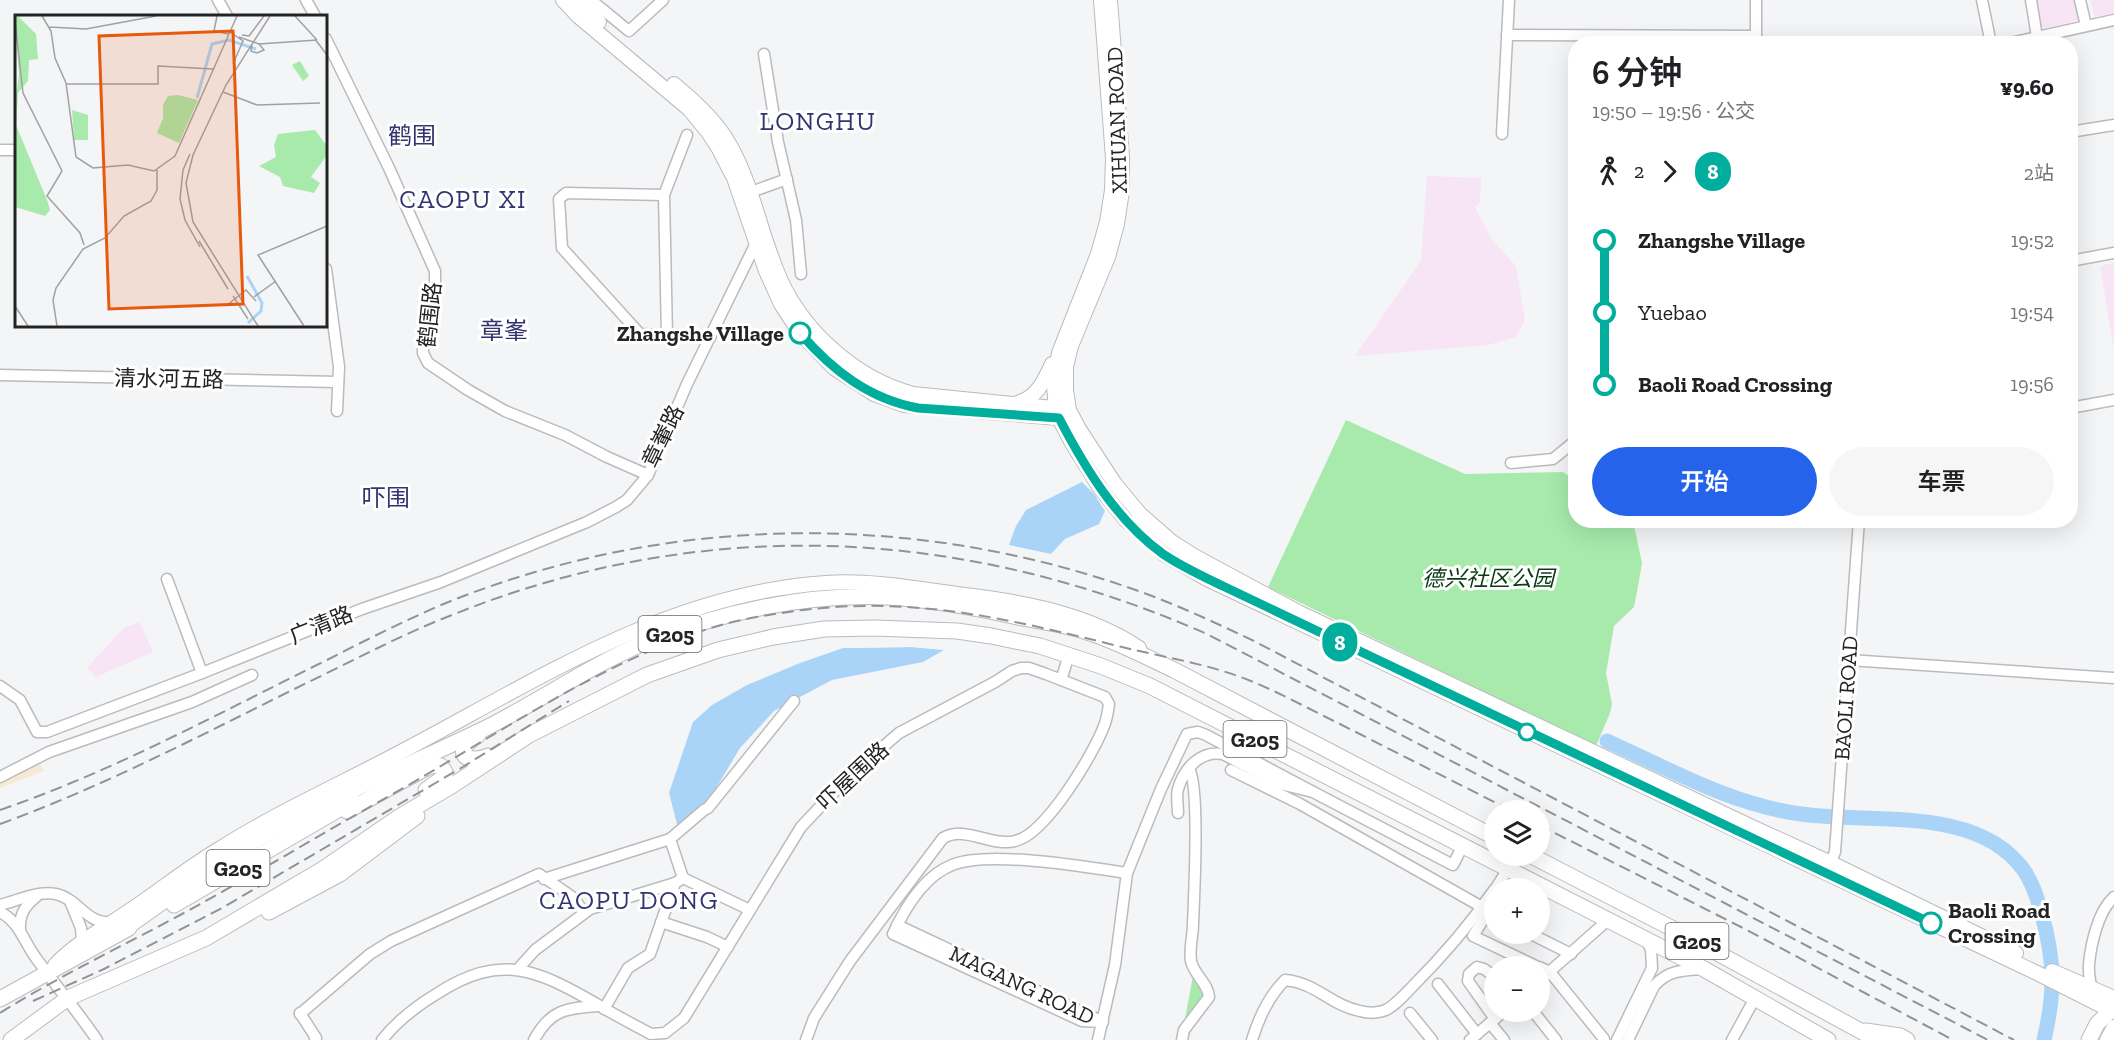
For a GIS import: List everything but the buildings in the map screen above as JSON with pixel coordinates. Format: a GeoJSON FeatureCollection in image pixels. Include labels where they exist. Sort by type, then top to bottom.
{"type":"FeatureCollection","features":[{"type":"Feature","properties":{"kind":"highway"},"geometry":{"type":"LineString","coordinates":[[886,597],[920,589]]}},
{"type":"Feature","properties":{"kind":"highway","name":"G205"},"geometry":{"type":"LineString","coordinates":[[0,999],[47,973],[115,927],[155,916],[426,757],[487,727],[592,668],[646,643],[693,626],[737,614],[840,598],[886,597],[938,603],[1083,630],[1125,646],[1173,670],[1484,832]]}},
{"type":"Feature","properties":{"kind":"highway","name":"G205"},"geometry":{"type":"LineString","coordinates":[[11,1040],[68,998],[206,938],[301,882],[399,817],[453,785],[512,744],[619,688],[692,658],[739,644],[824,629],[874,628],[957,631],[1040,646],[1070,655],[1170,695],[1704,969],[1828,1040]]}},
{"type":"Feature","properties":{"kind":"highway"},"geometry":{"type":"LineString","coordinates":[[487,727],[465,747],[467,757],[471,760],[480,760],[512,744]]}},
{"type":"Feature","properties":{"kind":"highway"},"geometry":{"type":"LineString","coordinates":[[115,927],[243,848],[340,797],[426,757]]}},
{"type":"Feature","properties":{"kind":"highway"},"geometry":{"type":"LineString","coordinates":[[272,849],[426,768],[437,765],[444,768],[445,776],[440,781],[362,834],[301,882]]}},
{"type":"Feature","properties":{"kind":"highway"},"geometry":{"type":"LineString","coordinates":[[206,938],[264,915],[340,874],[418,816],[453,785]]}},
{"type":"Feature","properties":{"kind":"highway","name":"G205"},"geometry":{"type":"LineString","coordinates":[[1550,865],[1680,932],[1863,1030],[1877,1040]]}},
{"type":"Feature","properties":{"kind":"highway"},"geometry":{"type":"LineString","coordinates":[[2089,1040],[2097,1023],[2113,1007]]}},
{"type":"Feature","properties":{"kind":"highway"},"geometry":{"type":"LineString","coordinates":[[1863,1030],[1900,1036],[1907,1040]]}},
{"type":"Feature","properties":{"kind":"main road"},"geometry":{"type":"LineString","coordinates":[[563,0],[578,16],[682,103],[702,123],[730,169],[770,282],[793,323],[825,360],[865,389],[890,401],[918,408],[1061,412]]}},
{"type":"Feature","properties":{"kind":"main road"},"geometry":{"type":"LineString","coordinates":[[576,0],[694,101],[714,121],[735,155],[751,192],[785,291],[809,326],[838,353],[876,378],[904,392],[1061,412],[1079,429],[1124,495],[1140,514],[1172,542],[1194,556],[1299,612],[1750,826],[1828,868]]}},
{"type":"Feature","properties":{"kind":"main road","name":"XIHUAN ROAD"},"geometry":{"type":"LineString","coordinates":[[1061,412],[1055,375],[1062,343],[1098,254],[1111,198],[1113,158],[1101,0]]}},
{"type":"Feature","properties":{"kind":"main road","name":"XIHUAN ROAD"},"geometry":{"type":"LineString","coordinates":[[1061,412],[1068,356],[1108,257],[1117,225],[1122,191],[1122,157],[1110,0]]}},
{"type":"Feature","properties":{"kind":"main road"},"geometry":{"type":"LineString","coordinates":[[1010,404],[1024,401],[1035,394],[1062,343]]}},
{"type":"Feature","properties":{"kind":"main road"},"geometry":{"type":"LineString","coordinates":[[1061,412],[1090,471],[1114,506],[1164,554],[1207,579],[1828,868],[2092,994],[2113,1007],[2096,1040]]}},
{"type":"Feature","properties":{"kind":"main road"},"geometry":{"type":"LineString","coordinates":[[47,973],[82,942],[115,927],[223,846],[280,814],[388,759],[563,663],[670,616],[738,597],[813,584],[845,583],[986,597],[1052,611],[1081,620],[1123,637],[1173,670]]}},
{"type":"Feature","properties":{"kind":"main road"},"geometry":{"type":"LineString","coordinates":[[1795,1021],[1820,1040]]}},
{"type":"Feature","properties":{"kind":"main road"},"geometry":{"type":"LineString","coordinates":[[2108,1040],[2114,1027]]}},
{"type":"Feature","properties":{"kind":"street"},"geometry":{"type":"LineString","coordinates":[[218,0],[226,15]]}},
{"type":"Feature","properties":{"kind":"street"},"geometry":{"type":"LineString","coordinates":[[306,0],[314,15]]}},
{"type":"Feature","properties":{"kind":"street"},"geometry":{"type":"LineString","coordinates":[[591,0],[628,31],[663,0]]}},
{"type":"Feature","properties":{"kind":"street"},"geometry":{"type":"LineString","coordinates":[[1502,134],[1509,0]]}},
{"type":"Feature","properties":{"kind":"street"},"geometry":{"type":"LineString","coordinates":[[1756,0],[1756,36]]}},
{"type":"Feature","properties":{"kind":"street"},"geometry":{"type":"LineString","coordinates":[[1982,0],[1990,36]]}},
{"type":"Feature","properties":{"kind":"street"},"geometry":{"type":"LineString","coordinates":[[2031,0],[2037,36]]}},
{"type":"Feature","properties":{"kind":"street"},"geometry":{"type":"LineString","coordinates":[[2080,0],[2086,26]]}},
{"type":"Feature","properties":{"kind":"street"},"geometry":{"type":"LineString","coordinates":[[2041,36],[2114,20]]}},
{"type":"Feature","properties":{"kind":"street"},"geometry":{"type":"LineString","coordinates":[[1507,35],[1568,36]]}},
{"type":"Feature","properties":{"kind":"street","name":"鹤围路"},"geometry":{"type":"LineString","coordinates":[[327,41],[394,178],[435,271],[435,287],[423,343],[423,353],[428,363]]}},
{"type":"Feature","properties":{"kind":"street"},"geometry":{"type":"LineString","coordinates":[[764,54],[778,142],[796,220],[801,274]]}},
{"type":"Feature","properties":{"kind":"street"},"geometry":{"type":"LineString","coordinates":[[2078,131],[2114,125]]}},
{"type":"Feature","properties":{"kind":"street"},"geometry":{"type":"LineString","coordinates":[[667,336],[664,195],[687,135]]}},
{"type":"Feature","properties":{"kind":"street"},"geometry":{"type":"LineString","coordinates":[[751,192],[787,178]]}},
{"type":"Feature","properties":{"kind":"street"},"geometry":{"type":"LineString","coordinates":[[664,195],[566,193],[559,199],[562,248],[640,334],[710,338]]}},
{"type":"Feature","properties":{"kind":"street","name":"章輋路"},"geometry":{"type":"LineString","coordinates":[[428,363],[505,411],[565,435],[648,475],[687,384],[756,243]]}},
{"type":"Feature","properties":{"kind":"street"},"geometry":{"type":"LineString","coordinates":[[2078,260],[2114,253]]}},
{"type":"Feature","properties":{"kind":"street"},"geometry":{"type":"LineString","coordinates":[[327,277],[339,367],[337,411]]}},
{"type":"Feature","properties":{"kind":"street","name":"清水河五路"},"geometry":{"type":"LineString","coordinates":[[0,375],[338,382]]}},
{"type":"Feature","properties":{"kind":"street"},"geometry":{"type":"LineString","coordinates":[[2078,407],[2114,400]]}},
{"type":"Feature","properties":{"kind":"street"},"geometry":{"type":"LineString","coordinates":[[1510,463],[1553,459],[1568,447]]}},
{"type":"Feature","properties":{"kind":"street","name":"广清路"},"geometry":{"type":"LineString","coordinates":[[0,686],[20,700],[37,732],[47,732],[362,609],[441,582],[587,522],[627,500],[648,475]]}},
{"type":"Feature","properties":{"kind":"street","name":"BAOLI ROAD"},"geometry":{"type":"LineString","coordinates":[[1828,868],[1835,852],[1837,830],[1858,528]]}},
{"type":"Feature","properties":{"kind":"street"},"geometry":{"type":"LineString","coordinates":[[167,579],[202,673]]}},
{"type":"Feature","properties":{"kind":"street"},"geometry":{"type":"LineString","coordinates":[[1061,680],[1070,655]]}},
{"type":"Feature","properties":{"kind":"street"},"geometry":{"type":"LineString","coordinates":[[1849,660],[2114,678]]}},
{"type":"Feature","properties":{"kind":"street","name":"吓屋围路"},"geometry":{"type":"LineString","coordinates":[[656,1037],[684,1018],[801,827],[849,776],[899,733],[1012,671],[1029,668],[1105,697],[1109,704],[1105,726],[1092,751],[1041,826],[1015,842],[999,842],[961,833],[951,833],[943,838],[850,961],[814,1017],[806,1040]]}},
{"type":"Feature","properties":{"kind":"street"},"geometry":{"type":"LineString","coordinates":[[0,777],[49,752],[192,702],[252,675]]}},
{"type":"Feature","properties":{"kind":"street"},"geometry":{"type":"LineString","coordinates":[[544,879],[670,839],[708,808],[794,701]]}},
{"type":"Feature","properties":{"kind":"street"},"geometry":{"type":"LineString","coordinates":[[1098,1040],[1115,964],[1127,873],[1186,734],[1198,732],[1206,735],[1453,865],[1463,845]]}},
{"type":"Feature","properties":{"kind":"street"},"geometry":{"type":"LineString","coordinates":[[1178,813],[1178,789],[1189,770],[1197,759],[1214,752],[1280,784],[1312,792]]}},
{"type":"Feature","properties":{"kind":"street"},"geometry":{"type":"LineString","coordinates":[[1182,1040],[1184,1030],[1209,998],[1208,990],[1191,961],[1195,869],[1194,789],[1193,775],[1189,770]]}},
{"type":"Feature","properties":{"kind":"street"},"geometry":{"type":"LineString","coordinates":[[1231,770],[1300,804],[1482,907]]}},
{"type":"Feature","properties":{"kind":"street"},"geometry":{"type":"LineString","coordinates":[[602,1007],[628,968],[650,954],[679,880],[670,839]]}},
{"type":"Feature","properties":{"kind":"street","name":"MAGANG ROAD"},"geometry":{"type":"LineString","coordinates":[[1103,1022],[895,930],[919,891],[935,875],[951,865],[972,859],[999,859],[1127,873]]}},
{"type":"Feature","properties":{"kind":"street"},"geometry":{"type":"LineString","coordinates":[[1502,878],[1508,869]]}},
{"type":"Feature","properties":{"kind":"street"},"geometry":{"type":"LineString","coordinates":[[315,1040],[316,1038],[300,1013],[370,954],[392,941],[539,874],[574,898],[584,913]]}},
{"type":"Feature","properties":{"kind":"street"},"geometry":{"type":"LineString","coordinates":[[518,969],[535,950],[590,909],[679,880],[750,910]]}},
{"type":"Feature","properties":{"kind":"street"},"geometry":{"type":"LineString","coordinates":[[0,905],[39,895],[58,894],[70,900],[99,922],[115,927]]}},
{"type":"Feature","properties":{"kind":"street"},"geometry":{"type":"LineString","coordinates":[[20,930],[21,916],[25,907],[39,895]]}},
{"type":"Feature","properties":{"kind":"street"},"geometry":{"type":"LineString","coordinates":[[2092,994],[2089,966],[2092,947],[2103,912],[2114,897]]}},
{"type":"Feature","properties":{"kind":"street"},"geometry":{"type":"LineString","coordinates":[[70,900],[81,928],[82,942]]}},
{"type":"Feature","properties":{"kind":"street"},"geometry":{"type":"LineString","coordinates":[[1252,1040],[1264,1006],[1285,981],[1301,982],[1335,1002],[1355,1010],[1373,1013],[1385,1011],[1444,955],[1484,904]]}},
{"type":"Feature","properties":{"kind":"street"},"geometry":{"type":"LineString","coordinates":[[0,912],[8,916],[20,930],[47,973],[68,998],[97,1040]]}},
{"type":"Feature","properties":{"kind":"street"},"geometry":{"type":"LineString","coordinates":[[1484,918],[1473,936],[1484,941]]}},
{"type":"Feature","properties":{"kind":"street"},"geometry":{"type":"LineString","coordinates":[[1604,1039],[1550,972],[1608,920]]}},
{"type":"Feature","properties":{"kind":"street"},"geometry":{"type":"LineString","coordinates":[[661,922],[728,947]]}},
{"type":"Feature","properties":{"kind":"street"},"geometry":{"type":"LineString","coordinates":[[1617,1040],[1652,968],[1651,950],[1646,939]]}},
{"type":"Feature","properties":{"kind":"street"},"geometry":{"type":"LineString","coordinates":[[1490,944],[1515,956]]}},
{"type":"Feature","properties":{"kind":"street"},"geometry":{"type":"LineString","coordinates":[[1550,944],[1571,954]]}},
{"type":"Feature","properties":{"kind":"street"},"geometry":{"type":"LineString","coordinates":[[1484,969],[1477,967],[1469,974],[1468,981],[1484,1002]]}},
{"type":"Feature","properties":{"kind":"street"},"geometry":{"type":"LineString","coordinates":[[382,1040],[405,1017],[451,984],[479,973],[518,969],[559,983],[656,1037]]}},
{"type":"Feature","properties":{"kind":"street"},"geometry":{"type":"LineString","coordinates":[[1628,1040],[1654,986],[1660,979],[1672,972],[1704,969]]}},
{"type":"Feature","properties":{"kind":"street"},"geometry":{"type":"LineString","coordinates":[[1438,984],[1473,1037],[1490,1022]]}},
{"type":"Feature","properties":{"kind":"street"},"geometry":{"type":"LineString","coordinates":[[1732,1040],[1755,998]]}},
{"type":"Feature","properties":{"kind":"street"},"geometry":{"type":"LineString","coordinates":[[534,1040],[542,1026],[561,1011],[602,1007]]}},
{"type":"Feature","properties":{"kind":"street"},"geometry":{"type":"LineString","coordinates":[[1410,1013],[1432,1040]]}},
{"type":"Feature","properties":{"kind":"street"},"geometry":{"type":"LineString","coordinates":[[1498,1022],[1504,1040]]}},
{"type":"Feature","properties":{"kind":"street"},"geometry":{"type":"LineString","coordinates":[[1542,1022],[1556,1040]]}},
{"type":"Feature","properties":{"kind":"shaded area"},"geometry":{"type":"Polygon","coordinates":[[[2034,0],[2076,0],[2080,20],[2043,28],[2039,25],[2034,0]]]}},
{"type":"Feature","properties":{"kind":"shaded area"},"geometry":{"type":"Polygon","coordinates":[[[2091,0],[2114,0],[2114,13],[2094,17],[2091,0]]]}},
{"type":"Feature","properties":{"kind":"shaded area"},"geometry":{"type":"Polygon","coordinates":[[[1427,176],[1481,178],[1480,202],[1475,207],[1492,240],[1516,266],[1525,320],[1516,337],[1488,345],[1355,356],[1421,261],[1427,176]]]}},
{"type":"Feature","properties":{"kind":"shaded area"},"geometry":{"type":"Polygon","coordinates":[[[2114,263],[2114,350],[2100,266],[2114,263]]]}},
{"type":"Feature","properties":{"kind":"shaded area"},"geometry":{"type":"Polygon","coordinates":[[[140,622],[153,652],[96,677],[87,668],[124,628],[140,622]]]}},
{"type":"Feature","properties":{"kind":"shaded area"},"geometry":{"type":"Polygon","coordinates":[[[39,762],[44,771],[0,788],[0,781],[39,762]]]}},
{"type":"Feature","properties":{"kind":"green space","name":"德兴社区公园"},"geometry":{"type":"Polygon","coordinates":[[[1346,420],[1465,474],[1563,472],[1568,475],[1568,528],[1634,528],[1642,563],[1634,607],[1614,626],[1606,673],[1612,704],[1596,746],[1268,587],[1346,420]]]}},
{"type":"Feature","properties":{"kind":"green space"},"geometry":{"type":"Polygon","coordinates":[[[1193,976],[1209,989],[1184,1024],[1193,976]]]}},
{"type":"Feature","properties":{"kind":"water"},"geometry":{"type":"Polygon","coordinates":[[[1082,482],[1094,494],[1105,511],[1099,524],[1065,539],[1051,554],[1009,545],[1016,526],[1026,510],[1082,482]]]}},
{"type":"Feature","properties":{"kind":"water"},"geometry":{"type":"Polygon","coordinates":[[[912,647],[944,650],[923,662],[832,680],[774,711],[740,748],[709,800],[678,828],[669,793],[693,722],[712,705],[747,685],[843,648],[912,647]]]}},
{"type":"Feature","properties":{"kind":"pier"},"geometry":{"type":"Polygon","coordinates":[[[912,644],[945,647],[947,650],[912,647],[843,648],[849,645],[912,644]]]}},
{"type":"Feature","properties":{"kind":"waterway"},"geometry":{"type":"LineString","coordinates":[[1607,741],[1701,785],[1750,803],[1801,814],[1920,821],[1950,826],[1978,835],[2003,849],[2023,869],[2030,880],[2046,932],[2051,963],[2052,992],[2044,1040]]}},
{"type":"Feature","properties":{"kind":"railway"},"geometry":{"type":"LineString","coordinates":[[0,810],[84,778],[125,759],[426,611],[526,575],[613,553],[702,539],[791,533],[880,536],[969,547],[1058,566],[1144,593],[1200,616],[1254,641],[2014,1040]]}},
{"type":"Feature","properties":{"kind":"railway"},"geometry":{"type":"LineString","coordinates":[[0,824],[124,772],[416,630],[542,584],[637,561],[733,548],[828,546],[924,554],[1019,571],[1113,598],[1207,634],[1988,1040]]}},
{"type":"Feature","properties":{"kind":"railway"},"geometry":{"type":"LineString","coordinates":[[0,1013],[67,974],[234,885],[589,680],[671,642],[714,627],[744,619],[795,611],[880,606],[960,612],[1040,627],[1208,667],[1242,677],[1279,693],[1490,800]]}},
{"type":"Feature","properties":{"kind":"railway"},"geometry":{"type":"LineString","coordinates":[[33,1001],[104,969],[222,908],[461,768],[569,701]]}},
{"type":"Feature","properties":{"kind":"railway"},"geometry":{"type":"LineString","coordinates":[[1550,831],[1745,929],[1953,1040]]}},
{"type":"Feature","properties":{"kind":"bus line","name":"8"},"geometry":{"type":"LineString","coordinates":[[800,333],[825,360],[844,376],[874,394],[897,403],[918,408],[1059,418],[1101,488],[1125,519],[1164,554],[1207,579],[1931,923]]}},
{"type":"Feature","properties":{"kind":"place","name":"Zhangshe Village"},"geometry":{"type":"Point","coordinates":[800,333]}},
{"type":"Feature","properties":{"kind":"place","name":"Baoli Road Crossing"},"geometry":{"type":"Point","coordinates":[1931,923]}},
{"type":"Feature","properties":{"kind":"district","name":"LONGHU"},"geometry":{"type":"Point","coordinates":[818,121]}},
{"type":"Feature","properties":{"kind":"district","name":"鹤围"},"geometry":{"type":"Point","coordinates":[412,135]}},
{"type":"Feature","properties":{"kind":"district","name":"CAOPU XI"},"geometry":{"type":"Point","coordinates":[463,199]}},
{"type":"Feature","properties":{"kind":"district","name":"章峯"},"geometry":{"type":"Point","coordinates":[504,330]}},
{"type":"Feature","properties":{"kind":"district","name":"吓围"},"geometry":{"type":"Point","coordinates":[386,497]}},
{"type":"Feature","properties":{"kind":"district","name":"CAOPU DONG"},"geometry":{"type":"Point","coordinates":[629,900]}}]}
